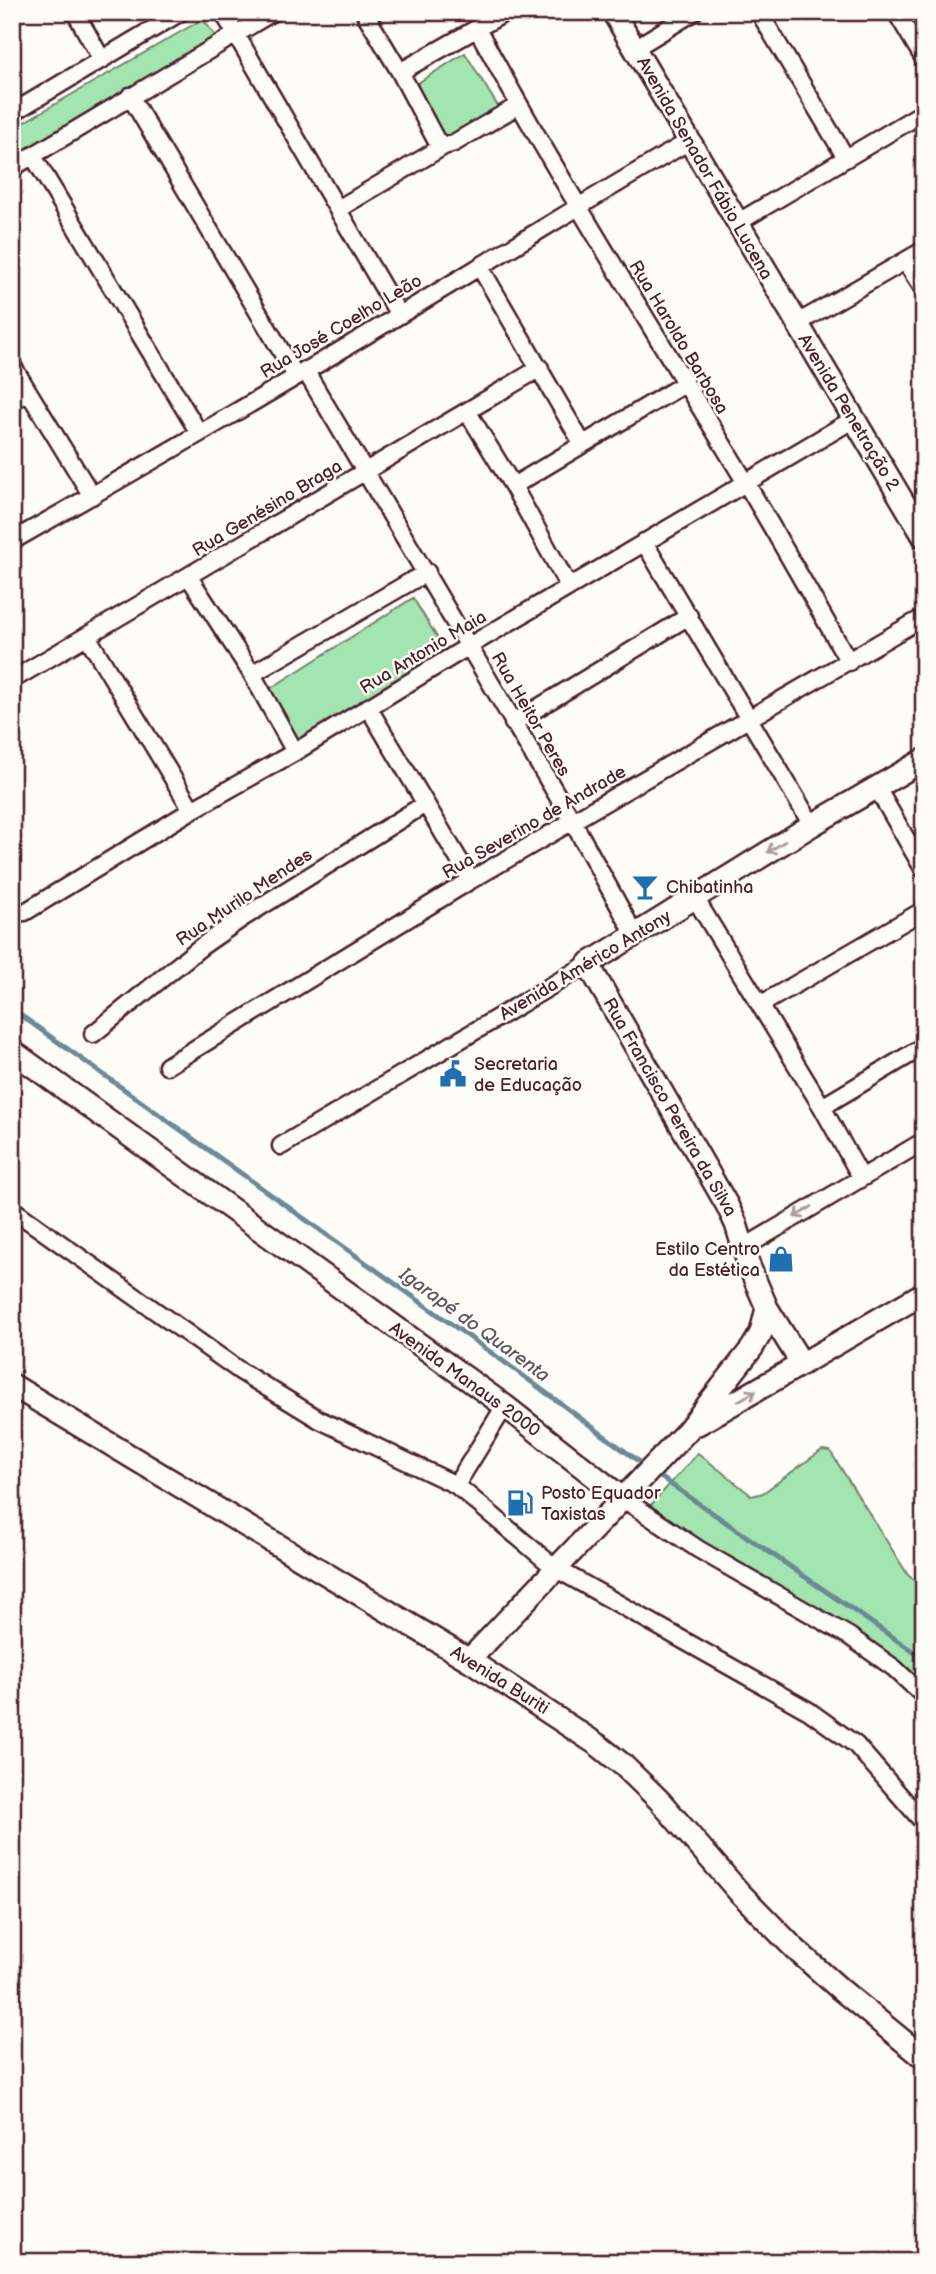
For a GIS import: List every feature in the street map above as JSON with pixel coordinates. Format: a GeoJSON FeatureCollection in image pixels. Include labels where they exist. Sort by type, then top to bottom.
{"type":"FeatureCollection","features":[{"type":"Feature","properties":{"kind":"street"},"geometry":{"type":"LineString","coordinates":[[75,12],[102,60]]}},
{"type":"Feature","properties":{"kind":"street"},"geometry":{"type":"LineString","coordinates":[[12,113],[181,12]]}},
{"type":"Feature","properties":{"kind":"street"},"geometry":{"type":"LineString","coordinates":[[223,12],[398,315]]}},
{"type":"Feature","properties":{"kind":"street"},"geometry":{"type":"LineString","coordinates":[[12,168],[273,12]]}},
{"type":"Feature","properties":{"kind":"street"},"geometry":{"type":"LineString","coordinates":[[364,12],[436,140],[444,146]]}},
{"type":"Feature","properties":{"kind":"street"},"geometry":{"type":"LineString","coordinates":[[400,72],[506,12]]}},
{"type":"Feature","properties":{"kind":"street","name":"Avenida Senador Fábio Lucena"},"geometry":{"type":"LineString","coordinates":[[613,12],[796,324]]}},
{"type":"Feature","properties":{"kind":"street"},"geometry":{"type":"LineString","coordinates":[[635,48],[694,12]]}},
{"type":"Feature","properties":{"kind":"street"},"geometry":{"type":"LineString","coordinates":[[759,12],[846,158]]}},
{"type":"Feature","properties":{"kind":"street"},"geometry":{"type":"LineString","coordinates":[[896,12],[924,59]]}},
{"type":"Feature","properties":{"kind":"street","name":"Rua Haroldo Barbosa"},"geometry":{"type":"LineString","coordinates":[[478,30],[519,106],[746,483],[849,662]]}},
{"type":"Feature","properties":{"kind":"street","name":"Rua Heitor Peres"},"geometry":{"type":"LineString","coordinates":[[130,96],[427,572],[573,822],[635,935]]}},
{"type":"Feature","properties":{"kind":"street"},"geometry":{"type":"LineString","coordinates":[[338,209],[444,146],[519,106]]}},
{"type":"Feature","properties":{"kind":"street"},"geometry":{"type":"LineString","coordinates":[[737,223],[924,112]]}},
{"type":"Feature","properties":{"kind":"street","name":"Rua José Coelho Leão"},"geometry":{"type":"LineString","coordinates":[[12,541],[301,373],[480,267],[578,205],[688,142]]}},
{"type":"Feature","properties":{"kind":"street"},"geometry":{"type":"LineString","coordinates":[[33,156],[199,433]]}},
{"type":"Feature","properties":{"kind":"street"},"geometry":{"type":"LineString","coordinates":[[796,324],[924,250]]}},
{"type":"Feature","properties":{"kind":"street"},"geometry":{"type":"LineString","coordinates":[[905,261],[924,290]]}},
{"type":"Feature","properties":{"kind":"street"},"geometry":{"type":"LineString","coordinates":[[480,267],[582,443]]}},
{"type":"Feature","properties":{"kind":"street","name":"Avenida Penetração 2"},"geometry":{"type":"LineString","coordinates":[[796,324],[924,537]]}},
{"type":"Feature","properties":{"kind":"street"},"geometry":{"type":"LineString","coordinates":[[12,365],[92,496]]}},
{"type":"Feature","properties":{"kind":"street","name":"Rua Genésino Braga"},"geometry":{"type":"LineString","coordinates":[[12,680],[540,368]]}},
{"type":"Feature","properties":{"kind":"street"},"geometry":{"type":"LineString","coordinates":[[513,486],[684,384]]}},
{"type":"Feature","properties":{"kind":"street"},"geometry":{"type":"LineString","coordinates":[[12,401],[28,392]]}},
{"type":"Feature","properties":{"kind":"street"},"geometry":{"type":"LineString","coordinates":[[467,411],[513,486],[569,587]]}},
{"type":"Feature","properties":{"kind":"street","name":"Rua Antonio Maia"},"geometry":{"type":"LineString","coordinates":[[12,913],[25,912],[192,810],[295,752],[854,419]]}},
{"type":"Feature","properties":{"kind":"street"},"geometry":{"type":"LineString","coordinates":[[644,542],[812,825]]}},
{"type":"Feature","properties":{"kind":"street"},"geometry":{"type":"LineString","coordinates":[[251,674],[427,572]]}},
{"type":"Feature","properties":{"kind":"street"},"geometry":{"type":"LineString","coordinates":[[189,577],[251,674],[295,752]]}},
{"type":"Feature","properties":{"kind":"street"},"geometry":{"type":"LineString","coordinates":[[513,723],[689,616]]}},
{"type":"Feature","properties":{"kind":"street","name":"Rua Severino de Andrade"},"geometry":{"type":"LineString","coordinates":[[167,1066],[471,880],[924,617]]}},
{"type":"Feature","properties":{"kind":"street"},"geometry":{"type":"LineString","coordinates":[[87,636],[192,810]]}},
{"type":"Feature","properties":{"kind":"street"},"geometry":{"type":"LineString","coordinates":[[368,707],[471,880]]}},
{"type":"Feature","properties":{"kind":"street","name":"Avenida Américo Antony"},"geometry":{"type":"LineString","coordinates":[[281,1146],[924,760]]}},
{"type":"Feature","properties":{"kind":"street"},"geometry":{"type":"LineString","coordinates":[[877,788],[924,870]]}},
{"type":"Feature","properties":{"kind":"street","name":"Rua Murilo Mendes"},"geometry":{"type":"LineString","coordinates":[[93,1034],[223,932],[425,804]]}},
{"type":"Feature","properties":{"kind":"street"},"geometry":{"type":"LineString","coordinates":[[695,898],[822,1107],[861,1177]]}},
{"type":"Feature","properties":{"kind":"street"},"geometry":{"type":"LineString","coordinates":[[760,1005],[924,910]]}},
{"type":"Feature","properties":{"kind":"street","name":"Rua Francisco Pereira da Silva"},"geometry":{"type":"LineString","coordinates":[[588,964],[727,1205],[767,1308],[802,1364]]}},
{"type":"Feature","properties":{"kind":"street"},"geometry":{"type":"LineString","coordinates":[[822,1107],[924,1046]]}},
{"type":"Feature","properties":{"kind":"street","name":"Avenida Manaus 2000"},"geometry":{"type":"LineString","coordinates":[[12,1051],[627,1492],[698,1549],[849,1636],[894,1668],[924,1696]]}},
{"type":"Feature","properties":{"kind":"street"},"geometry":{"type":"LineString","coordinates":[[745,1247],[924,1141]]}},
{"type":"Feature","properties":{"kind":"street"},"geometry":{"type":"LineString","coordinates":[[12,1209],[240,1371],[320,1420],[456,1485],[555,1568],[834,1727],[856,1745],[924,1823]]}},
{"type":"Feature","properties":{"kind":"street"},"geometry":{"type":"LineString","coordinates":[[688,1430],[924,1293]]}},
{"type":"Feature","properties":{"kind":"street"},"geometry":{"type":"LineString","coordinates":[[469,1660],[688,1430],[752,1348],[761,1333],[767,1308]]}},
{"type":"Feature","properties":{"kind":"street","name":"Avenida Buriti"},"geometry":{"type":"LineString","coordinates":[[12,1385],[469,1660],[578,1731],[623,1765],[659,1800],[738,1892],[795,1949],[924,2058]]}},
{"type":"Feature","properties":{"kind":"street"},"geometry":{"type":"LineString","coordinates":[[456,1485],[505,1406]]}},
{"type":"Feature","properties":{"kind":"green space"},"geometry":{"type":"Polygon","coordinates":[[[203,19],[216,37],[12,159],[12,129],[203,19]]]}},
{"type":"Feature","properties":{"kind":"green space"},"geometry":{"type":"Polygon","coordinates":[[[465,53],[499,108],[445,140],[410,88],[465,53]]]}},
{"type":"Feature","properties":{"kind":"green space"},"geometry":{"type":"Polygon","coordinates":[[[413,598],[446,652],[299,743],[268,690],[413,598]]]}},
{"type":"Feature","properties":{"kind":"green space"},"geometry":{"type":"Polygon","coordinates":[[[822,1450],[830,1451],[908,1575],[924,1588],[924,1684],[873,1643],[703,1542],[650,1506],[698,1453],[752,1496],[763,1493],[822,1450]]]}},
{"type":"Feature","properties":{"kind":"waterway","name":"Igarapé do Quarenta"},"geometry":{"type":"LineString","coordinates":[[12,1009],[645,1466]]}},
{"type":"Feature","properties":{"kind":"waterway","name":"Igarapé do Quarenta"},"geometry":{"type":"LineString","coordinates":[[656,1474],[924,1659]]}},
{"type":"Feature","properties":{"kind":"place","name":"Chibatinha"},"geometry":{"type":"Point","coordinates":[645,887]}},
{"type":"Feature","properties":{"kind":"place","name":"Secretaria de Educação"},"geometry":{"type":"Point","coordinates":[453,1074]}},
{"type":"Feature","properties":{"kind":"place","name":"Estilo Centro da Estética"},"geometry":{"type":"Point","coordinates":[781,1259]}},
{"type":"Feature","properties":{"kind":"place","name":"Posto Equador Taxistas"},"geometry":{"type":"Point","coordinates":[520,1503]}}]}
